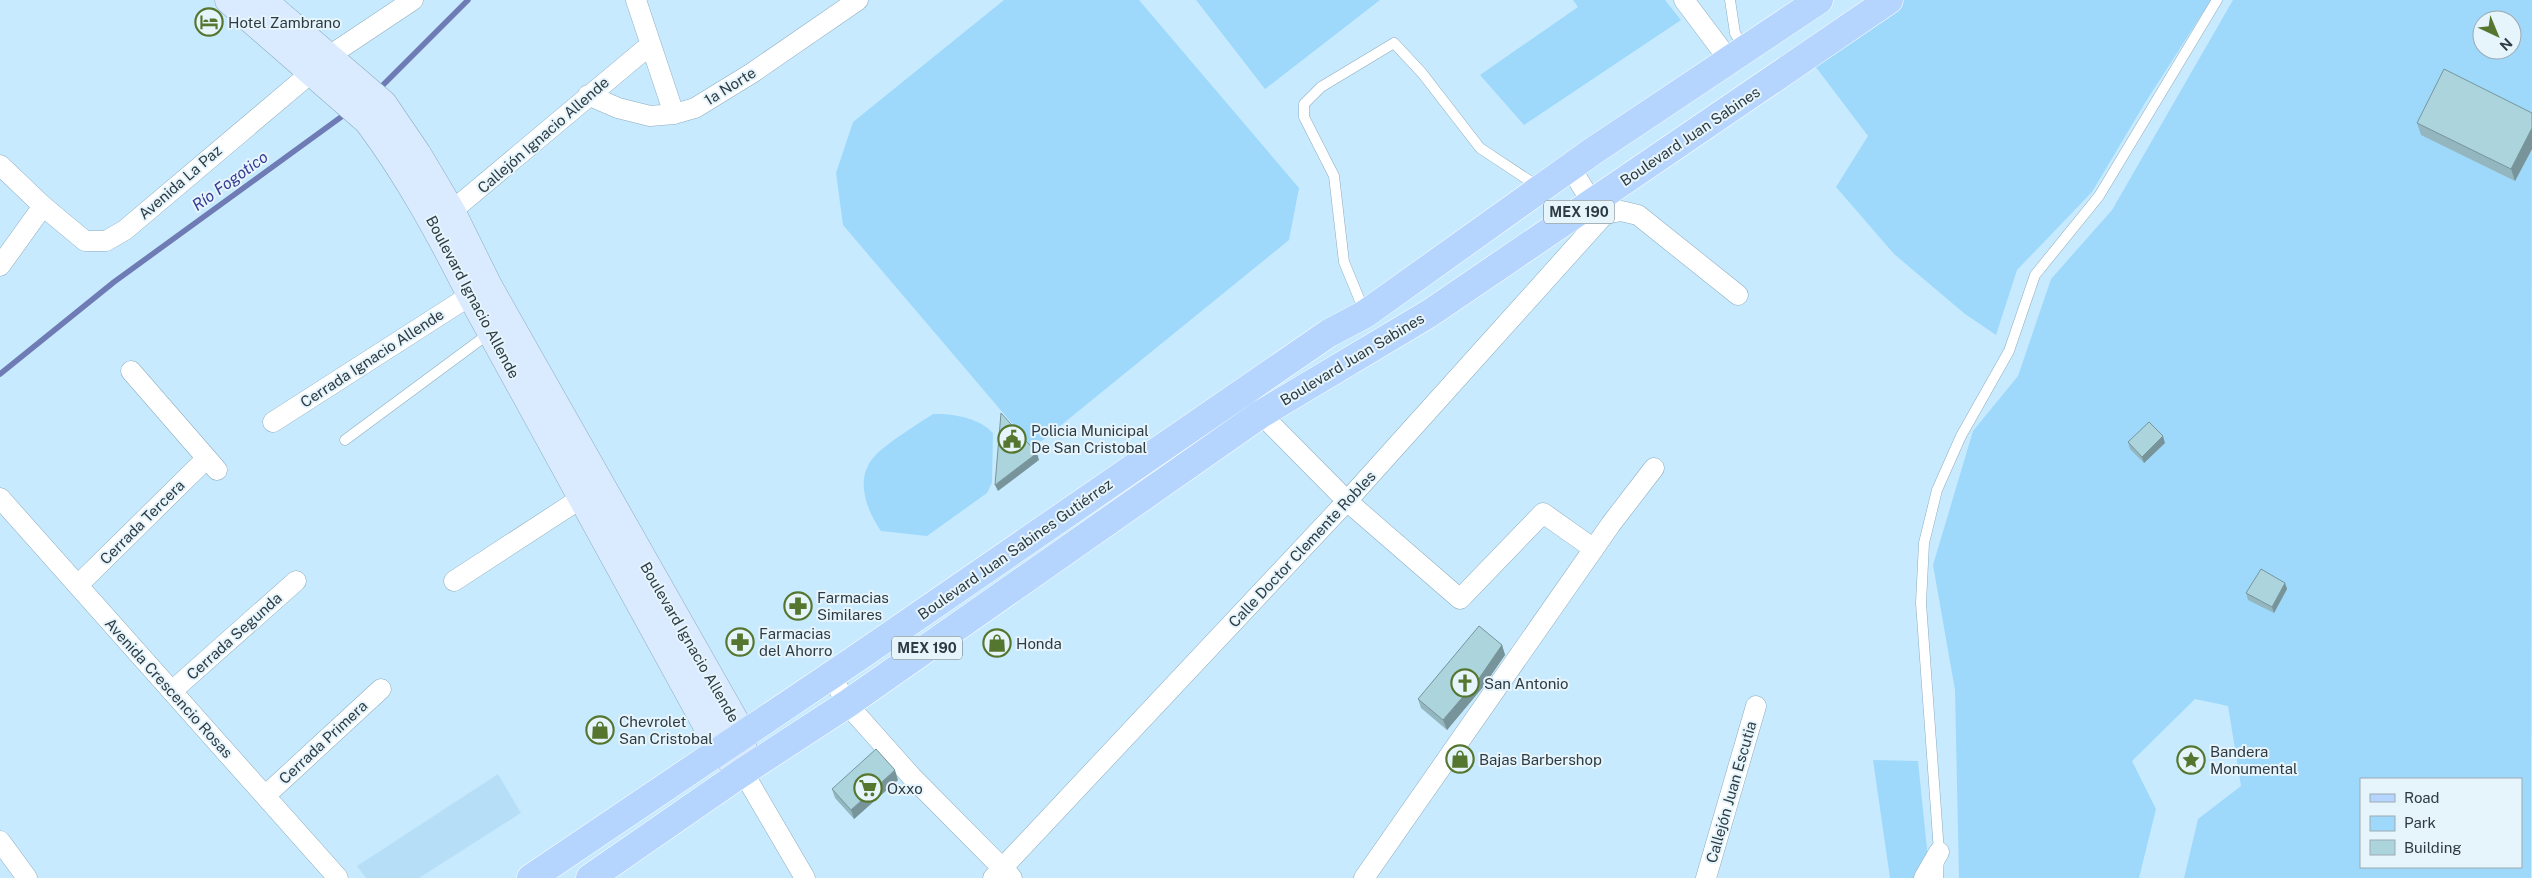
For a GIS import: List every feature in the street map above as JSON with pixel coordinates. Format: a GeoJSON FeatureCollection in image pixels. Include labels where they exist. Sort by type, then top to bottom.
{"type":"FeatureCollection","features":[{"type":"Feature","properties":{"kind":"main road","name":"Boulevard Ignacio Allende"},"geometry":{"type":"LineString","coordinates":[[230,0],[326,70],[376,113],[417,154],[471,295],[720,749],[743,772]]}},
{"type":"Feature","properties":{"kind":"main road","name":"Boulevard Ignacio Allende"},"geometry":{"type":"LineString","coordinates":[[262,0],[326,70]]}},
{"type":"Feature","properties":{"kind":"main road","name":"Boulevard Juan Sabines"},"geometry":{"type":"LineString","coordinates":[[1275,372],[1329,333],[1365,314],[1571,168],[1818,0]]}},
{"type":"Feature","properties":{"kind":"main road","name":"Boulevard Juan Sabines"},"geometry":{"type":"LineString","coordinates":[[1261,414],[1430,313],[1598,209],[1889,0]]}},
{"type":"Feature","properties":{"kind":"main road","name":"Boulevard Ignacio Allende"},"geometry":{"type":"LineString","coordinates":[[443,218],[488,286],[742,734],[743,772]]}},
{"type":"Feature","properties":{"kind":"main road","name":"Boulevard Juan Sabines Gutiérrez"},"geometry":{"type":"LineString","coordinates":[[531,878],[1275,372]]}},
{"type":"Feature","properties":{"kind":"main road","name":"Boulevard Juan Sabines Gutiérrez"},"geometry":{"type":"LineString","coordinates":[[590,878],[743,772],[847,704],[1261,414]]}},
{"type":"Feature","properties":{"kind":"street","name":"Avenida La Paz"},"geometry":{"type":"LineString","coordinates":[[0,165],[43,206],[85,241],[106,241],[125,230],[413,0]]}},
{"type":"Feature","properties":{"kind":"street"},"geometry":{"type":"LineString","coordinates":[[636,0],[674,114]]}},
{"type":"Feature","properties":{"kind":"street","name":"1a Norte"},"geometry":{"type":"LineString","coordinates":[[588,95],[618,108],[650,116],[674,114],[695,108],[728,88],[858,0]]}},
{"type":"Feature","properties":{"kind":"street"},"geometry":{"type":"LineString","coordinates":[[1684,0],[1737,55]]}},
{"type":"Feature","properties":{"kind":"street","name":"Callejón Ignacio Allende"},"geometry":{"type":"LineString","coordinates":[[443,218],[650,45]]}},
{"type":"Feature","properties":{"kind":"street"},"geometry":{"type":"LineString","coordinates":[[1571,168],[1598,209],[1638,215],[1738,295]]}},
{"type":"Feature","properties":{"kind":"street"},"geometry":{"type":"LineString","coordinates":[[0,266],[43,206]]}},
{"type":"Feature","properties":{"kind":"street","name":"Calle Doctor Clemente Robles"},"geometry":{"type":"LineString","coordinates":[[1002,875],[1347,501],[1598,209]]}},
{"type":"Feature","properties":{"kind":"street","name":"Cerrada Ignacio Allende"},"geometry":{"type":"LineString","coordinates":[[273,422],[471,295]]}},
{"type":"Feature","properties":{"kind":"street","name":"Cerrada Tercera"},"geometry":{"type":"LineString","coordinates":[[78,585],[212,464],[131,371]]}},
{"type":"Feature","properties":{"kind":"street"},"geometry":{"type":"LineString","coordinates":[[1261,414],[1347,501],[1460,599],[1543,513],[1594,549]]}},
{"type":"Feature","properties":{"kind":"street"},"geometry":{"type":"LineString","coordinates":[[1364,878],[1594,549],[1654,468]]}},
{"type":"Feature","properties":{"kind":"street"},"geometry":{"type":"LineString","coordinates":[[454,581],[583,497]]}},
{"type":"Feature","properties":{"kind":"street","name":"Avenida Crescencio Rosas"},"geometry":{"type":"LineString","coordinates":[[0,498],[338,878]]}},
{"type":"Feature","properties":{"kind":"street","name":"Cerrada Segunda"},"geometry":{"type":"LineString","coordinates":[[172,691],[296,581]]}},
{"type":"Feature","properties":{"kind":"street"},"geometry":{"type":"LineString","coordinates":[[831,675],[847,704],[1002,875]]}},
{"type":"Feature","properties":{"kind":"street","name":"Cerrada Primera"},"geometry":{"type":"LineString","coordinates":[[265,796],[381,689]]}},
{"type":"Feature","properties":{"kind":"street","name":"Callejón Juan Escutia"},"geometry":{"type":"LineString","coordinates":[[1706,878],[1756,706]]}},
{"type":"Feature","properties":{"kind":"street"},"geometry":{"type":"LineString","coordinates":[[743,772],[805,878]]}},
{"type":"Feature","properties":{"kind":"street"},"geometry":{"type":"LineString","coordinates":[[0,841],[27,878]]}},
{"type":"Feature","properties":{"kind":"street"},"geometry":{"type":"LineString","coordinates":[[1924,878],[1939,852]]}},
{"type":"Feature","properties":{"kind":"lane"},"geometry":{"type":"LineString","coordinates":[[1730,0],[1737,55]]}},
{"type":"Feature","properties":{"kind":"lane"},"geometry":{"type":"LineString","coordinates":[[1938,878],[1939,852],[1921,603],[1924,543],[1936,490],[1961,436],[2009,350],[2035,275],[2099,196],[2218,0]]}},
{"type":"Feature","properties":{"kind":"lane"},"geometry":{"type":"LineString","coordinates":[[1365,314],[1344,262],[1334,176],[1304,117],[1304,104],[1321,87],[1394,43],[1422,73],[1480,148],[1541,189]]}},
{"type":"Feature","properties":{"kind":"lane"},"geometry":{"type":"LineString","coordinates":[[345,440],[491,332]]}},
{"type":"Feature","properties":{"kind":"shaded area"},"geometry":{"type":"Polygon","coordinates":[[[498,774],[521,813],[419,878],[366,878],[357,866],[498,774]]]}},
{"type":"Feature","properties":{"kind":"green space"},"geometry":{"type":"Polygon","coordinates":[[[1004,0],[1139,0],[1299,188],[1289,240],[1033,448],[843,225],[836,173],[853,122],[1004,0]]]}},
{"type":"Feature","properties":{"kind":"green space"},"geometry":{"type":"Polygon","coordinates":[[[1196,0],[1380,0],[1265,89],[1196,0]]]}},
{"type":"Feature","properties":{"kind":"green space"},"geometry":{"type":"Polygon","coordinates":[[[1573,0],[1665,0],[1681,20],[1524,125],[1480,75],[1578,7],[1573,0]]]}},
{"type":"Feature","properties":{"kind":"green space"},"geometry":{"type":"Polygon","coordinates":[[[1888,0],[2211,0],[2145,103],[2092,192],[2017,270],[1996,335],[1965,314],[1894,254],[1836,187],[1868,136],[1806,54],[1888,0]]]}},
{"type":"Feature","properties":{"kind":"green space"},"geometry":{"type":"Polygon","coordinates":[[[2233,0],[2532,0],[2531,878],[2184,878],[2198,819],[2241,786],[2228,706],[2195,699],[2132,761],[2156,809],[2139,878],[1959,878],[1955,690],[1933,565],[1973,431],[2018,376],[2051,279],[2112,210],[2233,0]]]}},
{"type":"Feature","properties":{"kind":"green space"},"geometry":{"type":"Polygon","coordinates":[[[933,414],[949,414],[973,420],[993,433],[992,483],[987,493],[927,536],[881,531],[867,505],[865,495],[865,475],[868,466],[874,457],[886,446],[933,414]]]}},
{"type":"Feature","properties":{"kind":"green space"},"geometry":{"type":"Polygon","coordinates":[[[1873,760],[1918,761],[1930,878],[1890,878],[1873,760]]]}},
{"type":"Feature","properties":{"kind":"building"},"geometry":{"type":"Polygon","coordinates":[[[2444,69],[2532,113],[2532,128],[2511,169],[2417,123],[2444,69]]]}},
{"type":"Feature","properties":{"kind":"building","name":"Policia Municipal De San Cristobal"},"geometry":{"type":"Polygon","coordinates":[[[1001,413],[1037,453],[995,485],[1001,413]]]}},
{"type":"Feature","properties":{"kind":"building"},"geometry":{"type":"Polygon","coordinates":[[[2149,422],[2163,436],[2142,457],[2128,442],[2149,422]]]}},
{"type":"Feature","properties":{"kind":"building"},"geometry":{"type":"Polygon","coordinates":[[[2261,569],[2285,583],[2272,607],[2246,593],[2261,569]]]}},
{"type":"Feature","properties":{"kind":"building","name":"San Antonio"},"geometry":{"type":"Polygon","coordinates":[[[1479,626],[1502,645],[1480,677],[1443,720],[1418,699],[1479,626]]]}},
{"type":"Feature","properties":{"kind":"building","name":"Oxxo"},"geometry":{"type":"Polygon","coordinates":[[[876,749],[895,770],[851,810],[832,789],[876,749]]]}},
{"type":"Feature","properties":{"kind":"waterway","name":"Río Fogotico"},"geometry":{"type":"LineString","coordinates":[[377,91],[468,0]]}},
{"type":"Feature","properties":{"kind":"waterway","name":"Río Fogotico"},"geometry":{"type":"LineString","coordinates":[[0,374],[114,282],[348,112]]}},
{"type":"Feature","properties":{"kind":"place","name":"Hotel Zambrano"},"geometry":{"type":"Point","coordinates":[209,22]}},
{"type":"Feature","properties":{"kind":"place","name":"Policia Municipal De San Cristobal"},"geometry":{"type":"Point","coordinates":[1012,439]}},
{"type":"Feature","properties":{"kind":"place","name":"Farmacias Similares"},"geometry":{"type":"Point","coordinates":[798,606]}},
{"type":"Feature","properties":{"kind":"place","name":"Farmacias del Ahorro"},"geometry":{"type":"Point","coordinates":[740,642]}},
{"type":"Feature","properties":{"kind":"place","name":"Honda"},"geometry":{"type":"Point","coordinates":[997,643]}},
{"type":"Feature","properties":{"kind":"place","name":"San Antonio"},"geometry":{"type":"Point","coordinates":[1465,683]}},
{"type":"Feature","properties":{"kind":"place","name":"Chevrolet San Cristobal"},"geometry":{"type":"Point","coordinates":[600,730]}},
{"type":"Feature","properties":{"kind":"place","name":"Bajas Barbershop"},"geometry":{"type":"Point","coordinates":[1460,759]}},
{"type":"Feature","properties":{"kind":"place","name":"Bandera Monumental"},"geometry":{"type":"Point","coordinates":[2191,760]}},
{"type":"Feature","properties":{"kind":"place","name":"Oxxo"},"geometry":{"type":"Point","coordinates":[868,788]}}]}
